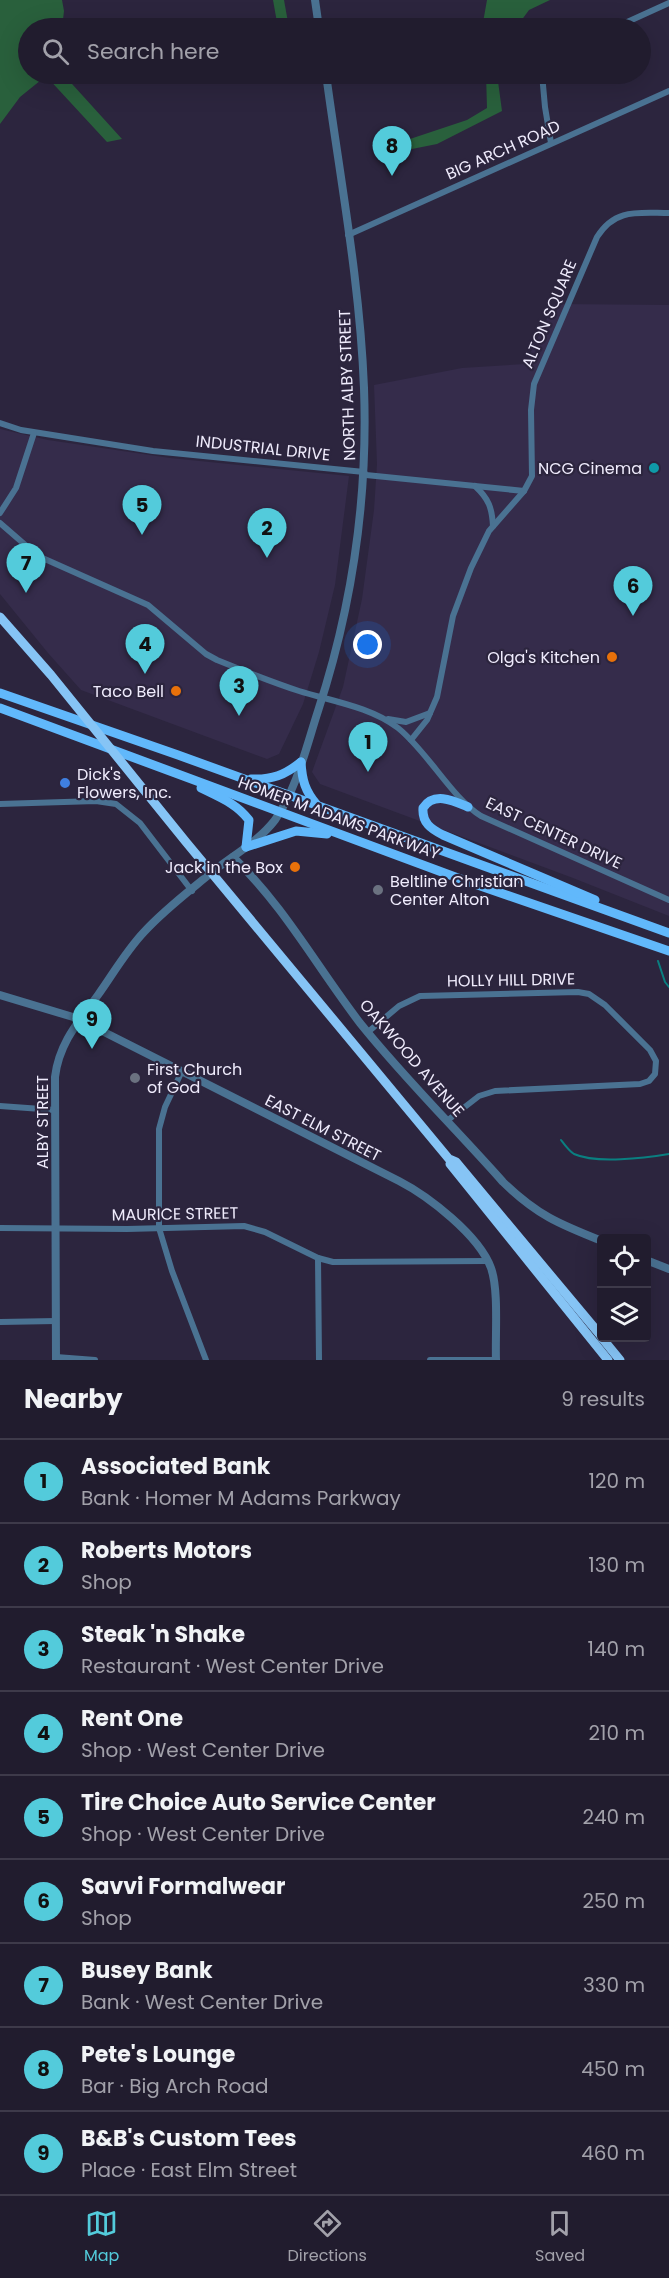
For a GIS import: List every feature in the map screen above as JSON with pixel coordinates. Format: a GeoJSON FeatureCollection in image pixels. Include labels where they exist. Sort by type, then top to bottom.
{"type":"FeatureCollection","features":[{"type":"Feature","properties":{"kind":"highway"},"geometry":{"type":"LineString","coordinates":[[0,617],[51,675],[450,1159],[456,1162],[597,1331]]}},
{"type":"Feature","properties":{"kind":"highway"},"geometry":{"type":"LineString","coordinates":[[450,1159],[451,1165],[608,1360]]}},
{"type":"Feature","properties":{"kind":"highway"},"geometry":{"type":"LineString","coordinates":[[606,1342],[620,1360]]}},
{"type":"Feature","properties":{"kind":"main road","name":"HOMER M ADAMS PARKWAY"},"geometry":{"type":"LineString","coordinates":[[0,693],[669,932]]}},
{"type":"Feature","properties":{"kind":"main road","name":"HOMER M ADAMS PARKWAY"},"geometry":{"type":"LineString","coordinates":[[0,708],[347,837],[669,951]]}},
{"type":"Feature","properties":{"kind":"main road"},"geometry":{"type":"LineString","coordinates":[[244,779],[267,780],[287,773],[301,762]]}},
{"type":"Feature","properties":{"kind":"main road"},"geometry":{"type":"LineString","coordinates":[[301,762],[302,781],[308,794],[319,806]]}},
{"type":"Feature","properties":{"kind":"main road"},"geometry":{"type":"LineString","coordinates":[[170,771],[232,803],[242,811],[249,820],[246,847],[296,831],[347,837]]}},
{"type":"Feature","properties":{"kind":"main road"},"geometry":{"type":"LineString","coordinates":[[468,807],[442,798],[435,799],[426,804],[423,815],[428,826],[443,836],[669,932]]}},
{"type":"Feature","properties":{"kind":"street"},"geometry":{"type":"LineString","coordinates":[[315,0],[318,18]]}},
{"type":"Feature","properties":{"kind":"street"},"geometry":{"type":"LineString","coordinates":[[636,18],[669,3]]}},
{"type":"Feature","properties":{"kind":"street","name":"NORTH ALBY STREET"},"geometry":{"type":"LineString","coordinates":[[289,796],[339,640],[351,584],[364,472],[362,350],[327,84]]}},
{"type":"Feature","properties":{"kind":"street"},"geometry":{"type":"LineString","coordinates":[[543,84],[550,143]]}},
{"type":"Feature","properties":{"kind":"street","name":"BIG ARCH ROAD"},"geometry":{"type":"LineString","coordinates":[[348,235],[669,91]]}},
{"type":"Feature","properties":{"kind":"street","name":"ALTON SQUARE"},"geometry":{"type":"LineString","coordinates":[[411,740],[430,713],[437,697],[456,606],[476,557],[493,526],[524,491],[533,469],[531,410],[534,384],[597,237],[608,222],[618,216],[667,212]]}},
{"type":"Feature","properties":{"kind":"street","name":"INDUSTRIAL DRIVE"},"geometry":{"type":"LineString","coordinates":[[0,423],[10,428],[34,433],[153,451],[524,491]]}},
{"type":"Feature","properties":{"kind":"street"},"geometry":{"type":"LineString","coordinates":[[0,513],[16,488],[34,433]]}},
{"type":"Feature","properties":{"kind":"street"},"geometry":{"type":"LineString","coordinates":[[475,486],[486,496],[490,504],[493,526]]}},
{"type":"Feature","properties":{"kind":"street","name":"EAST CENTER DRIVE"},"geometry":{"type":"LineString","coordinates":[[0,523],[38,556],[148,605],[212,657],[381,718],[411,740],[468,807],[497,823],[669,900]]}},
{"type":"Feature","properties":{"kind":"street"},"geometry":{"type":"LineString","coordinates":[[381,718],[406,722],[430,713]]}},
{"type":"Feature","properties":{"kind":"street","name":"ALBY STREET"},"geometry":{"type":"LineString","coordinates":[[56,1358],[55,1110],[57,1064],[63,1046],[78,1020],[143,932],[264,832],[289,796]]}},
{"type":"Feature","properties":{"kind":"street"},"geometry":{"type":"LineString","coordinates":[[0,804],[96,801],[116,804],[140,823],[194,888]]}},
{"type":"Feature","properties":{"kind":"street","name":"OAKWOOD AVENUE"},"geometry":{"type":"LineString","coordinates":[[233,857],[268,893],[368,1032],[503,1182],[533,1208],[558,1224],[597,1239]]}},
{"type":"Feature","properties":{"kind":"street","name":"HOLLY HILL DRIVE"},"geometry":{"type":"LineString","coordinates":[[368,1032],[399,1006],[420,996],[578,992],[589,994],[605,1005],[650,1050],[656,1061],[655,1074],[649,1081],[640,1084],[495,1091],[479,1096],[448,1120]]}},
{"type":"Feature","properties":{"kind":"street","name":"EAST ELM STREET"},"geometry":{"type":"LineString","coordinates":[[0,995],[78,1020],[421,1192],[471,1238],[487,1261],[493,1275],[496,1360]]}},
{"type":"Feature","properties":{"kind":"street"},"geometry":{"type":"LineString","coordinates":[[182,1071],[165,1107],[159,1129],[159,1228],[172,1270],[206,1360]]}},
{"type":"Feature","properties":{"kind":"street"},"geometry":{"type":"LineString","coordinates":[[0,1106],[55,1110]]}},
{"type":"Feature","properties":{"kind":"street","name":"MAURICE STREET"},"geometry":{"type":"LineString","coordinates":[[0,1228],[159,1228],[229,1225],[253,1228],[318,1258],[333,1262],[487,1261]]}},
{"type":"Feature","properties":{"kind":"street"},"geometry":{"type":"LineString","coordinates":[[318,1258],[318,1360]]}},
{"type":"Feature","properties":{"kind":"street"},"geometry":{"type":"LineString","coordinates":[[651,1262],[669,1269]]}},
{"type":"Feature","properties":{"kind":"street"},"geometry":{"type":"LineString","coordinates":[[0,1323],[56,1321]]}},
{"type":"Feature","properties":{"kind":"street"},"geometry":{"type":"LineString","coordinates":[[56,1358],[95,1360]]}},
{"type":"Feature","properties":{"kind":"street"},"geometry":{"type":"LineString","coordinates":[[430,1360],[496,1360]]}},
{"type":"Feature","properties":{"kind":"shaded area"},"geometry":{"type":"Polygon","coordinates":[[[554,304],[669,305],[669,916],[320,784],[312,772],[343,687],[362,599],[374,510],[377,464],[374,385],[462,368],[525,364],[554,304]]]}},
{"type":"Feature","properties":{"kind":"shaded area"},"geometry":{"type":"Polygon","coordinates":[[[0,429],[48,440],[170,458],[349,476],[335,585],[319,652],[303,704],[279,754],[267,759],[81,690],[48,653],[0,594],[0,429]]]}},
{"type":"Feature","properties":{"kind":"green space"},"geometry":{"type":"Polygon","coordinates":[[[0,0],[62,0],[63,18],[18,18],[18,84],[36,84],[20,97],[0,124],[0,0]]]}},
{"type":"Feature","properties":{"kind":"green space"},"geometry":{"type":"Polygon","coordinates":[[[273,0],[284,0],[287,18],[276,18],[273,0]]]}},
{"type":"Feature","properties":{"kind":"green space"},"geometry":{"type":"Polygon","coordinates":[[[487,0],[550,0],[529,10],[523,18],[484,18],[487,0]]]}},
{"type":"Feature","properties":{"kind":"green space"},"geometry":{"type":"Polygon","coordinates":[[[53,84],[72,84],[122,139],[107,142],[53,84]]]}},
{"type":"Feature","properties":{"kind":"green space"},"geometry":{"type":"Polygon","coordinates":[[[486,84],[498,84],[502,111],[437,144],[402,151],[395,144],[467,120],[487,108],[486,84]]]}},
{"type":"Feature","properties":{"kind":"waterway"},"geometry":{"type":"LineString","coordinates":[[658,961],[669,987]]}},
{"type":"Feature","properties":{"kind":"waterway"},"geometry":{"type":"LineString","coordinates":[[561,1140],[574,1154],[595,1159],[669,1154]]}},
{"type":"Feature","properties":{"kind":"place","name":"Pete's Lounge"},"geometry":{"type":"Point","coordinates":[392,176]}},
{"type":"Feature","properties":{"kind":"place","name":"NCG Cinema"},"geometry":{"type":"Point","coordinates":[654,468]}},
{"type":"Feature","properties":{"kind":"place","name":"Tire Choice Auto Service Center"},"geometry":{"type":"Point","coordinates":[142,535]}},
{"type":"Feature","properties":{"kind":"place","name":"Roberts Motors"},"geometry":{"type":"Point","coordinates":[267,558]}},
{"type":"Feature","properties":{"kind":"place","name":"Busey Bank"},"geometry":{"type":"Point","coordinates":[26,593]}},
{"type":"Feature","properties":{"kind":"place","name":"Savvi Formalwear"},"geometry":{"type":"Point","coordinates":[633,616]}},
{"type":"Feature","properties":{"kind":"place","name":"Olga's Kitchen"},"geometry":{"type":"Point","coordinates":[612,657]}},
{"type":"Feature","properties":{"kind":"place","name":"Rent One"},"geometry":{"type":"Point","coordinates":[145,674]}},
{"type":"Feature","properties":{"kind":"place","name":"Taco Bell"},"geometry":{"type":"Point","coordinates":[176,691]}},
{"type":"Feature","properties":{"kind":"place","name":"Steak 'n Shake"},"geometry":{"type":"Point","coordinates":[239,716]}},
{"type":"Feature","properties":{"kind":"place","name":"Associated Bank"},"geometry":{"type":"Point","coordinates":[368,772]}},
{"type":"Feature","properties":{"kind":"place","name":"Dick's Flowers, Inc."},"geometry":{"type":"Point","coordinates":[65,783]}},
{"type":"Feature","properties":{"kind":"place","name":"Jack in the Box"},"geometry":{"type":"Point","coordinates":[295,867]}},
{"type":"Feature","properties":{"kind":"place","name":"Beltline Christian Center Alton"},"geometry":{"type":"Point","coordinates":[378,890]}},
{"type":"Feature","properties":{"kind":"place","name":"B&B's Custom Tees"},"geometry":{"type":"Point","coordinates":[92,1049]}},
{"type":"Feature","properties":{"kind":"place","name":"First Church of God"},"geometry":{"type":"Point","coordinates":[135,1078]}}]}
